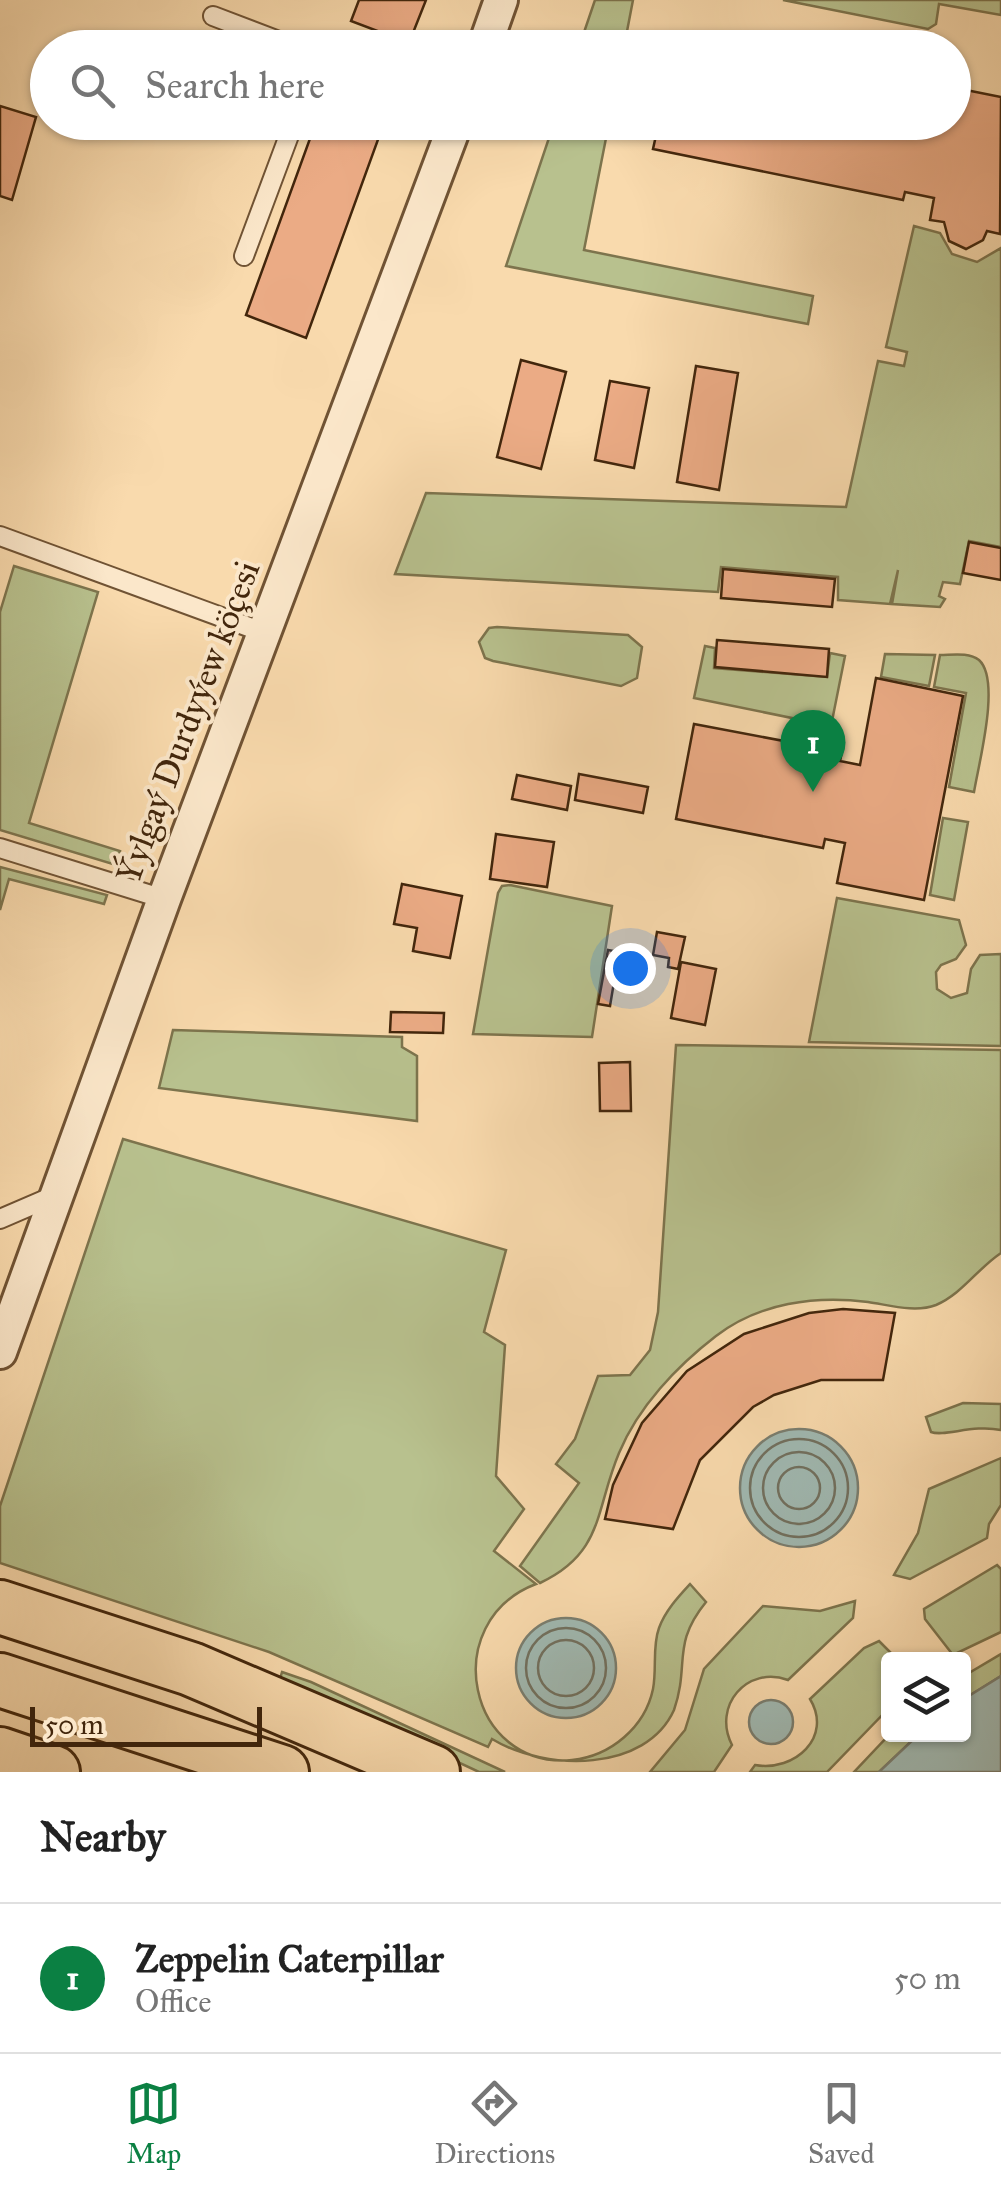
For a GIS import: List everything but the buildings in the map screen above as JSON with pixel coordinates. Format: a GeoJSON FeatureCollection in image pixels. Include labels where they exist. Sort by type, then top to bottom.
{"type":"FeatureCollection","features":[{"type":"Feature","properties":{"kind":"main road"},"geometry":{"type":"LineString","coordinates":[[0,1607],[191,1669],[433,1772]]}},
{"type":"Feature","properties":{"kind":"main road"},"geometry":{"type":"LineString","coordinates":[[0,1680],[282,1772]]}},
{"type":"Feature","properties":{"kind":"main road"},"geometry":{"type":"LineString","coordinates":[[0,1754],[53,1772]]}},
{"type":"Feature","properties":{"kind":"street"},"geometry":{"type":"LineString","coordinates":[[490,30],[501,0]]}},
{"type":"Feature","properties":{"kind":"street","name":"Ýylgaý Durdyýew köçesi"},"geometry":{"type":"LineString","coordinates":[[0,1352],[164,899],[449,140]]}},
{"type":"Feature","properties":{"kind":"lane"},"geometry":{"type":"LineString","coordinates":[[214,16],[250,30]]}},
{"type":"Feature","properties":{"kind":"lane"},"geometry":{"type":"LineString","coordinates":[[244,256],[287,140]]}},
{"type":"Feature","properties":{"kind":"lane"},"geometry":{"type":"LineString","coordinates":[[0,536],[265,633]]}},
{"type":"Feature","properties":{"kind":"lane"},"geometry":{"type":"LineString","coordinates":[[0,848],[164,899]]}},
{"type":"Feature","properties":{"kind":"lane"},"geometry":{"type":"LineString","coordinates":[[0,1219],[58,1194]]}},
{"type":"Feature","properties":{"kind":"green space"},"geometry":{"type":"Polygon","coordinates":[[[595,0],[633,0],[627,30],[585,30],[595,0]]]}},
{"type":"Feature","properties":{"kind":"green space"},"geometry":{"type":"Polygon","coordinates":[[[783,0],[1001,0],[1001,15],[939,4],[936,24],[928,29],[783,0]]]}},
{"type":"Feature","properties":{"kind":"green space"},"geometry":{"type":"Polygon","coordinates":[[[548,140],[606,140],[584,250],[813,296],[808,324],[506,266],[548,140]]]}},
{"type":"Feature","properties":{"kind":"green space"},"geometry":{"type":"Polygon","coordinates":[[[914,226],[940,233],[952,254],[977,262],[1001,248],[1001,547],[969,541],[960,584],[943,582],[939,596],[945,599],[940,607],[892,604],[898,570],[890,604],[838,600],[838,577],[721,567],[718,592],[395,574],[426,493],[846,507],[878,361],[904,366],[907,352],[886,347],[914,226]]]}},
{"type":"Feature","properties":{"kind":"green space"},"geometry":{"type":"Polygon","coordinates":[[[14,566],[98,592],[29,823],[120,851],[116,865],[0,830],[0,612],[14,566]]]}},
{"type":"Feature","properties":{"kind":"green space"},"geometry":{"type":"Polygon","coordinates":[[[489,628],[628,635],[642,647],[637,678],[621,686],[493,661],[485,658],[479,642],[489,628]]]}},
{"type":"Feature","properties":{"kind":"green space"},"geometry":{"type":"Polygon","coordinates":[[[705,646],[715,648],[714,668],[827,677],[830,653],[845,656],[831,726],[694,698],[705,646]]]}},
{"type":"Feature","properties":{"kind":"green space"},"geometry":{"type":"Polygon","coordinates":[[[885,654],[935,655],[929,686],[881,677],[885,654]]]}},
{"type":"Feature","properties":{"kind":"green space"},"geometry":{"type":"Polygon","coordinates":[[[940,655],[970,656],[979,660],[985,670],[987,722],[974,792],[949,787],[966,693],[934,687],[940,655]]]}},
{"type":"Feature","properties":{"kind":"green space"},"geometry":{"type":"Polygon","coordinates":[[[943,818],[968,822],[954,900],[930,895],[943,818]]]}},
{"type":"Feature","properties":{"kind":"green space"},"geometry":{"type":"Polygon","coordinates":[[[0,867],[107,895],[104,904],[9,879],[0,910],[0,867]]]}},
{"type":"Feature","properties":{"kind":"green space"},"geometry":{"type":"Polygon","coordinates":[[[502,886],[612,906],[592,1037],[473,1034],[498,893],[502,886]]]}},
{"type":"Feature","properties":{"kind":"green space"},"geometry":{"type":"Polygon","coordinates":[[[837,898],[959,920],[966,945],[956,959],[941,965],[936,972],[937,989],[951,998],[967,993],[971,969],[980,955],[1001,954],[1001,1046],[809,1042],[837,898]]]}},
{"type":"Feature","properties":{"kind":"green space"},"geometry":{"type":"Polygon","coordinates":[[[173,1030],[402,1037],[402,1047],[417,1056],[417,1121],[159,1088],[173,1030]]]}},
{"type":"Feature","properties":{"kind":"green space"},"geometry":{"type":"Polygon","coordinates":[[[676,1045],[1001,1050],[1001,1253],[936,1305],[911,1308],[848,1300],[808,1301],[750,1316],[716,1336],[673,1374],[648,1404],[619,1453],[587,1544],[561,1571],[540,1583],[520,1566],[579,1483],[556,1464],[575,1439],[598,1376],[630,1375],[650,1350],[658,1312],[676,1045]]]}},
{"type":"Feature","properties":{"kind":"green space"},"geometry":{"type":"Polygon","coordinates":[[[123,1139],[506,1250],[484,1332],[505,1345],[496,1476],[524,1509],[494,1551],[536,1584],[505,1603],[485,1629],[476,1659],[478,1690],[489,1719],[509,1742],[534,1755],[492,1739],[488,1747],[269,1652],[0,1563],[0,1506],[123,1139]]]}},
{"type":"Feature","properties":{"kind":"green space"},"geometry":{"type":"Polygon","coordinates":[[[963,1403],[1001,1404],[1001,1430],[931,1432],[926,1417],[963,1403]]]}},
{"type":"Feature","properties":{"kind":"green space"},"geometry":{"type":"Polygon","coordinates":[[[1001,1458],[1001,1505],[989,1524],[987,1538],[910,1579],[894,1575],[918,1533],[929,1489],[1001,1458]]]}},
{"type":"Feature","properties":{"kind":"green space"},"geometry":{"type":"Polygon","coordinates":[[[997,1565],[1001,1569],[1001,1632],[959,1652],[951,1652],[925,1619],[924,1609],[997,1565]]]}},
{"type":"Feature","properties":{"kind":"green space"},"geometry":{"type":"Polygon","coordinates":[[[690,1584],[706,1602],[688,1631],[679,1694],[674,1710],[660,1730],[619,1755],[566,1761],[541,1757],[572,1760],[600,1753],[634,1727],[653,1689],[659,1628],[668,1610],[690,1584]]]}},
{"type":"Feature","properties":{"kind":"green space"},"geometry":{"type":"Polygon","coordinates":[[[855,1601],[853,1618],[788,1680],[759,1678],[737,1692],[727,1716],[732,1745],[714,1772],[650,1772],[685,1730],[704,1669],[763,1606],[820,1611],[855,1601]]]}},
{"type":"Feature","properties":{"kind":"green space"},"geometry":{"type":"Polygon","coordinates":[[[879,1641],[890,1652],[881,1652],[881,1716],[827,1772],[750,1772],[755,1765],[784,1763],[806,1749],[817,1726],[810,1699],[864,1648],[879,1641]]]}},
{"type":"Feature","properties":{"kind":"green space"},"geometry":{"type":"Polygon","coordinates":[[[1001,1654],[1001,1676],[971,1695],[971,1672],[1001,1654]]]}},
{"type":"Feature","properties":{"kind":"green space"},"geometry":{"type":"Polygon","coordinates":[[[282,1672],[505,1772],[479,1772],[280,1679],[282,1672]]]}},
{"type":"Feature","properties":{"kind":"green space"},"geometry":{"type":"Polygon","coordinates":[[[882,1742],[911,1742],[879,1772],[854,1772],[882,1742]]]}},
{"type":"Feature","properties":{"kind":"water"},"geometry":{"type":"Polygon","coordinates":[[[799,1429],[822,1434],[841,1446],[853,1465],[858,1488],[853,1511],[841,1530],[822,1542],[799,1547],[776,1542],[757,1530],[745,1511],[740,1488],[745,1465],[757,1446],[776,1434],[799,1429]]]}},
{"type":"Feature","properties":{"kind":"water"},"geometry":{"type":"Polygon","coordinates":[[[566,1618],[585,1622],[602,1632],[612,1649],[616,1668],[612,1687],[602,1704],[585,1714],[566,1718],[547,1714],[530,1704],[520,1687],[516,1668],[520,1649],[530,1632],[547,1622],[566,1618]]]}},
{"type":"Feature","properties":{"kind":"water"},"geometry":{"type":"Polygon","coordinates":[[[1001,1676],[1001,1772],[879,1772],[911,1742],[971,1742],[971,1695],[1001,1676]]]}},
{"type":"Feature","properties":{"kind":"water"},"geometry":{"type":"Polygon","coordinates":[[[771,1700],[786,1707],[793,1722],[786,1737],[771,1744],[756,1737],[749,1722],[756,1707],[771,1700]]]}},
{"type":"Feature","properties":{"kind":"place","name":"Zeppelin Caterpillar"},"geometry":{"type":"Point","coordinates":[813,792]}}]}
